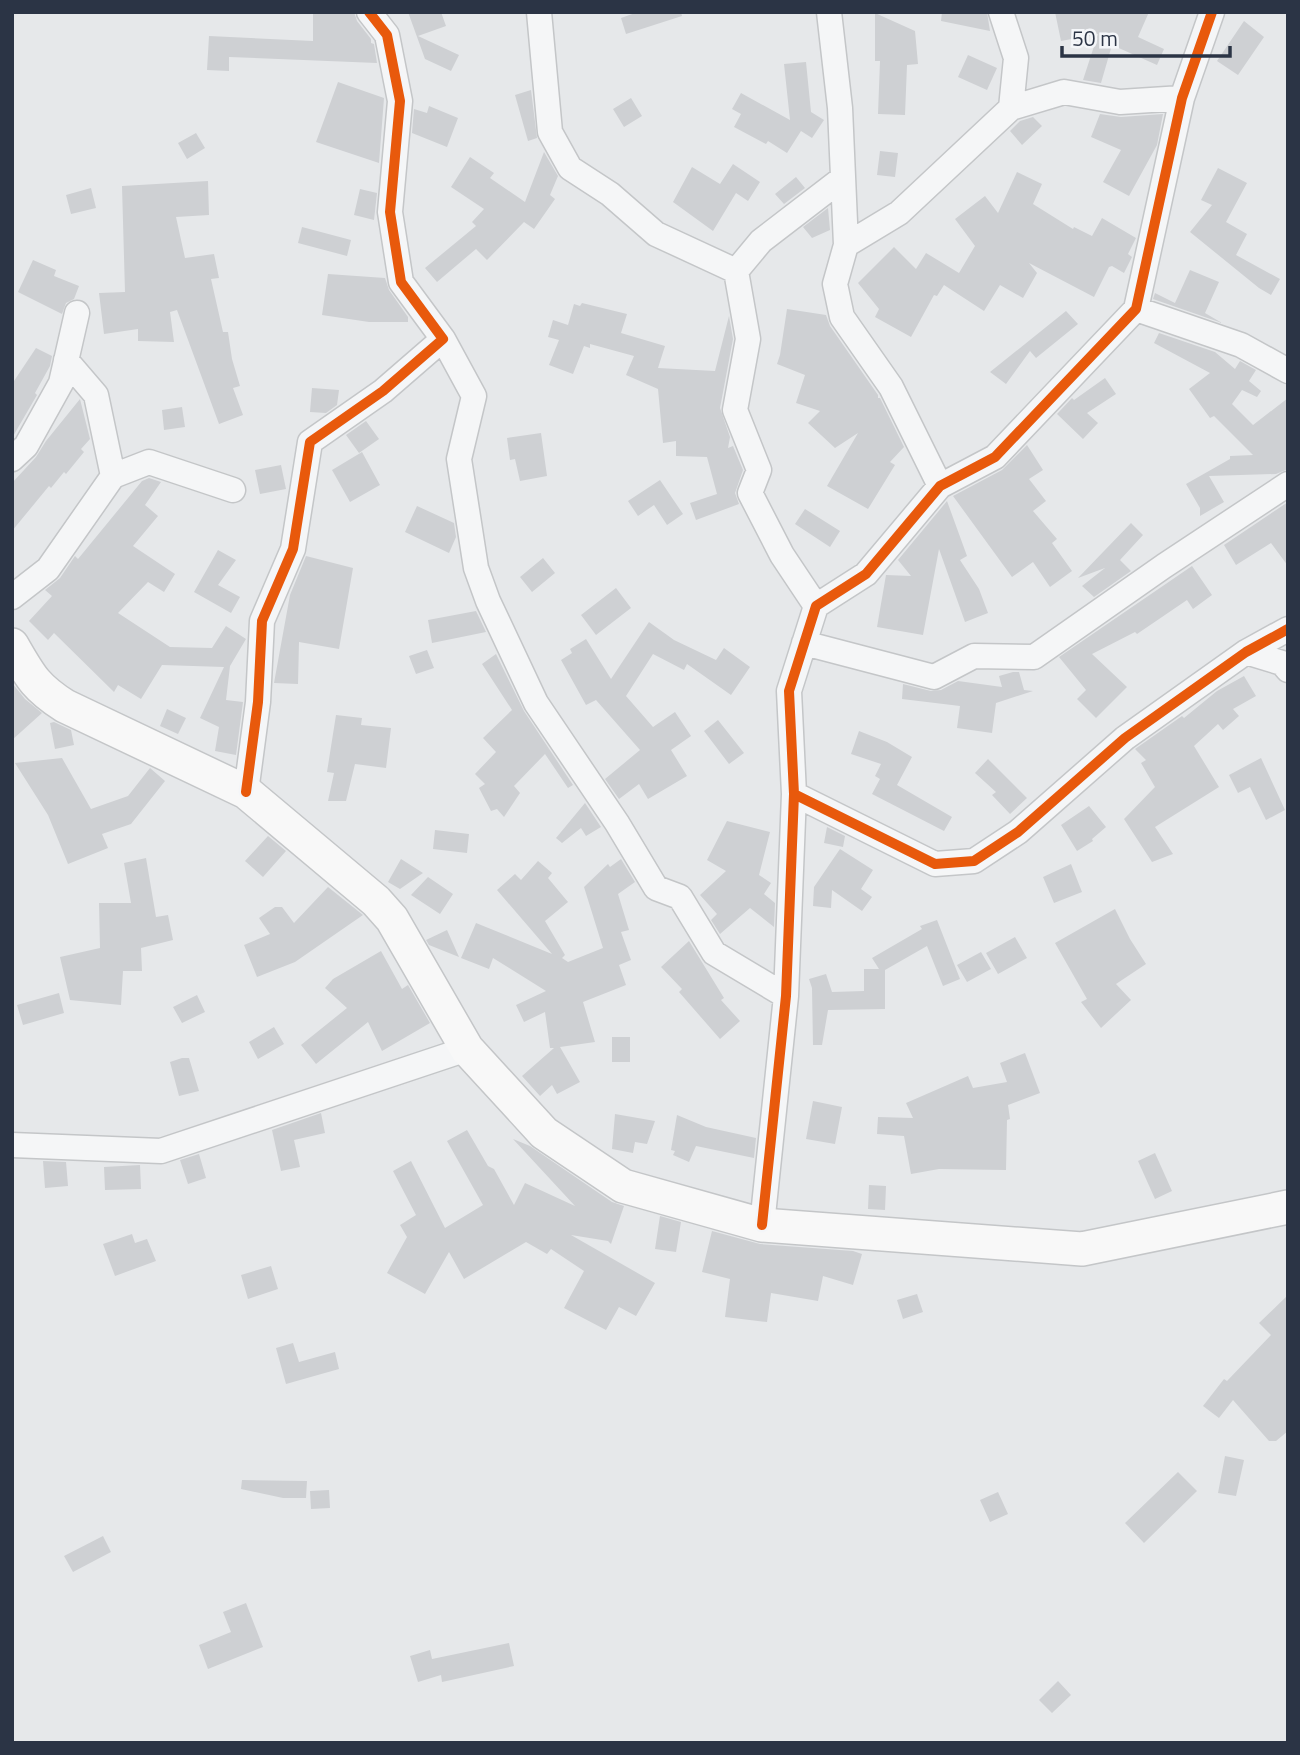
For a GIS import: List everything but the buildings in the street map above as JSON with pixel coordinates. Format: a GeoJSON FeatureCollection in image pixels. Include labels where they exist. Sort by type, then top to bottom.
{"type":"FeatureCollection","features":[{"type":"Feature","properties":{"kind":"main road"},"geometry":{"type":"LineString","coordinates":[[12,645],[42,692],[65,706],[246,792],[376,901],[392,919],[467,1049],[544,1133],[623,1185],[762,1225],[1082,1249],[1288,1207]]}},
{"type":"Feature","properties":{"kind":"street"},"geometry":{"type":"LineString","coordinates":[[369,12],[387,35],[400,101],[390,212],[401,282],[443,338],[474,396],[459,459],[476,568],[488,601],[536,703],[617,823],[656,888],[680,898],[714,953],[786,996]]}},
{"type":"Feature","properties":{"kind":"street"},"geometry":{"type":"LineString","coordinates":[[539,12],[550,132],[570,168],[610,194],[656,234],[737,271]]}},
{"type":"Feature","properties":{"kind":"street"},"geometry":{"type":"LineString","coordinates":[[829,12],[840,108],[846,245],[835,284],[842,317],[891,387],[940,486]]}},
{"type":"Feature","properties":{"kind":"street"},"geometry":{"type":"LineString","coordinates":[[1001,12],[1016,58],[1011,108]]}},
{"type":"Feature","properties":{"kind":"street"},"geometry":{"type":"LineString","coordinates":[[762,1225],[786,996],[794,794],[789,691],[816,606],[866,574],[940,486],[995,457],[1136,309],[1182,98],[1212,12]]}},
{"type":"Feature","properties":{"kind":"street"},"geometry":{"type":"LineString","coordinates":[[846,245],[899,214],[1011,108],[1064,92],[1120,102],[1182,98]]}},
{"type":"Feature","properties":{"kind":"street"},"geometry":{"type":"LineString","coordinates":[[816,606],[782,555],[750,493],[759,470],[735,410],[748,339],[737,271],[761,242],[843,178]]}},
{"type":"Feature","properties":{"kind":"street"},"geometry":{"type":"LineString","coordinates":[[1136,309],[1241,345],[1288,371]]}},
{"type":"Feature","properties":{"kind":"street"},"geometry":{"type":"LineString","coordinates":[[12,459],[26,446],[61,383],[77,313]]}},
{"type":"Feature","properties":{"kind":"street"},"geometry":{"type":"LineString","coordinates":[[246,792],[258,702],[262,621],[293,549],[310,442],[383,391],[443,338]]}},
{"type":"Feature","properties":{"kind":"street"},"geometry":{"type":"LineString","coordinates":[[66,360],[96,395],[113,476]]}},
{"type":"Feature","properties":{"kind":"street"},"geometry":{"type":"LineString","coordinates":[[12,597],[48,569],[113,476],[149,462],[233,490]]}},
{"type":"Feature","properties":{"kind":"street"},"geometry":{"type":"LineString","coordinates":[[804,643],[934,677],[974,656],[1034,657],[1288,484]]}},
{"type":"Feature","properties":{"kind":"street"},"geometry":{"type":"LineString","coordinates":[[794,794],[935,864],[974,861],[1018,832],[1125,738],[1246,652],[1288,629]]}},
{"type":"Feature","properties":{"kind":"street"},"geometry":{"type":"LineString","coordinates":[[1246,652],[1282,663],[1288,670]]}},
{"type":"Feature","properties":{"kind":"street"},"geometry":{"type":"LineString","coordinates":[[12,1144],[162,1152],[467,1049]]}},
{"type":"Feature","properties":{"kind":"cycle path"},"geometry":{"type":"LineString","coordinates":[[246,792],[258,702],[262,621],[293,549],[310,442],[383,391],[443,339],[401,282],[390,212],[400,101],[387,35],[369,12]]}},
{"type":"Feature","properties":{"kind":"cycle path"},"geometry":{"type":"LineString","coordinates":[[762,1225],[786,996],[794,794],[789,691],[816,606],[866,574],[940,486],[995,457],[1136,309],[1182,98],[1212,12]]}},
{"type":"Feature","properties":{"kind":"cycle path"},"geometry":{"type":"LineString","coordinates":[[794,794],[935,864],[974,861],[1018,832],[1125,738],[1246,652],[1288,629]]}}]}
